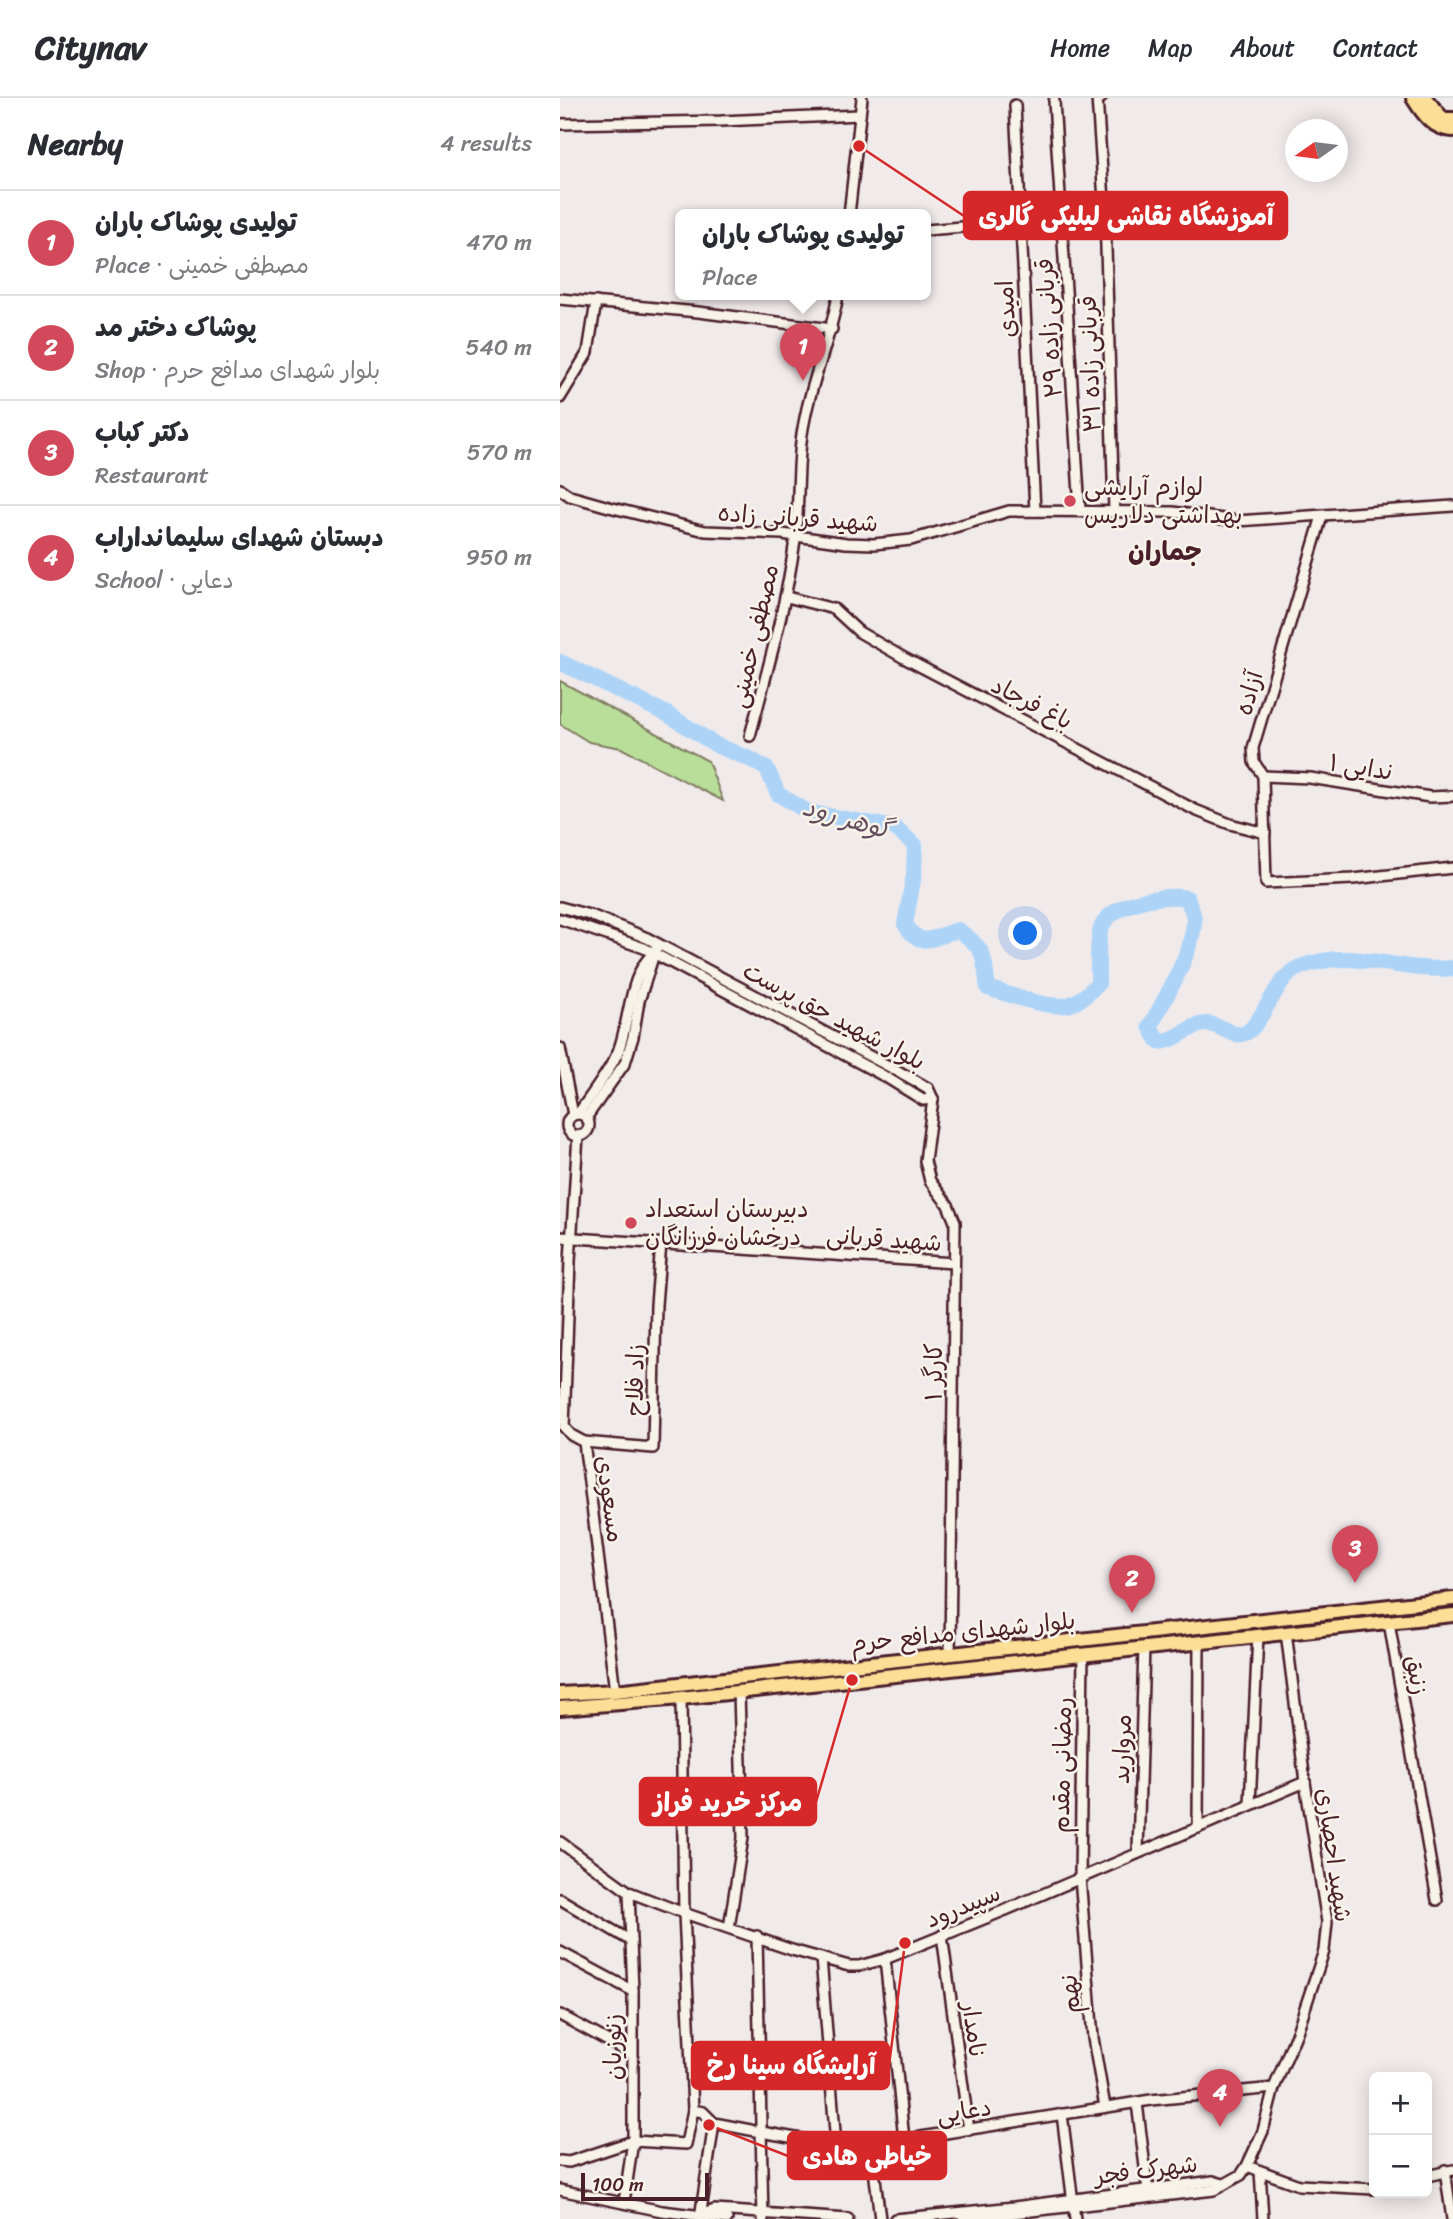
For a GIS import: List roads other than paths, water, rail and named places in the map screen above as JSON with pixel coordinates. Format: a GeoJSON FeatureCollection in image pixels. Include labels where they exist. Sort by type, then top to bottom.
{"type":"FeatureCollection","features":[{"type":"Feature","properties":{"kind":"main road"},"geometry":{"type":"LineString","coordinates":[[1413,98],[1429,120],[1437,126],[1453,130]]}},
{"type":"Feature","properties":{"kind":"main road"},"geometry":{"type":"LineString","coordinates":[[1425,98],[1443,119],[1453,119]]}},
{"type":"Feature","properties":{"kind":"main road","name":"بلوار شهدای مدافع حرم"},"geometry":{"type":"LineString","coordinates":[[560,1694],[1453,1600]]}},
{"type":"Feature","properties":{"kind":"main road","name":"بلوار شهدای مدافع حرم"},"geometry":{"type":"LineString","coordinates":[[560,1709],[1453,1615]]}},
{"type":"Feature","properties":{"kind":"main road"},"geometry":{"type":"LineString","coordinates":[[1229,1624],[1230,1639]]}},
{"type":"Feature","properties":{"kind":"street"},"geometry":{"type":"LineString","coordinates":[[856,98],[860,115]]}},
{"type":"Feature","properties":{"kind":"street"},"geometry":{"type":"LineString","coordinates":[[850,209],[862,98]]}},
{"type":"Feature","properties":{"kind":"street","name":"قربانی زاده ۳۱"},"geometry":{"type":"LineString","coordinates":[[1099,98],[1114,511]]}},
{"type":"Feature","properties":{"kind":"street","name":"قربانی زاده ۲۹"},"geometry":{"type":"LineString","coordinates":[[1054,102],[1080,510]]}},
{"type":"Feature","properties":{"kind":"street","name":"امیدی"},"geometry":{"type":"LineString","coordinates":[[1015,105],[1035,511]]}},
{"type":"Feature","properties":{"kind":"street"},"geometry":{"type":"LineString","coordinates":[[560,124],[860,115]]}},
{"type":"Feature","properties":{"kind":"street"},"geometry":{"type":"LineString","coordinates":[[931,230],[1105,215]]}},
{"type":"Feature","properties":{"kind":"street"},"geometry":{"type":"LineString","coordinates":[[560,299],[832,329]]}},
{"type":"Feature","properties":{"kind":"street","name":"مصطفی خمینی"},"geometry":{"type":"LineString","coordinates":[[750,736],[787,597],[796,536],[800,455],[805,418],[832,329],[837,300]]}},
{"type":"Feature","properties":{"kind":"street"},"geometry":{"type":"LineString","coordinates":[[560,398],[587,352],[596,302]]}},
{"type":"Feature","properties":{"kind":"street","name":"شهید قربانی زاده"},"geometry":{"type":"LineString","coordinates":[[560,489],[570,496],[705,531],[796,536],[846,543],[892,544],[1009,511],[1173,513],[1237,521],[1453,506]]}},
{"type":"Feature","properties":{"kind":"street","name":"آزاده"},"geometry":{"type":"LineString","coordinates":[[1322,516],[1253,748],[1254,762],[1263,776],[1266,883],[1353,879],[1453,868]]}},
{"type":"Feature","properties":{"kind":"street","name":"باغ فرجاد"},"geometry":{"type":"LineString","coordinates":[[787,597],[834,609],[859,632],[887,648],[1195,810],[1230,824],[1265,833]]}},
{"type":"Feature","properties":{"kind":"street","name":"ندایی ۱"},"geometry":{"type":"LineString","coordinates":[[1263,776],[1310,778],[1430,797],[1453,796]]}},
{"type":"Feature","properties":{"kind":"street"},"geometry":{"type":"LineString","coordinates":[[563,920],[564,909]]}},
{"type":"Feature","properties":{"kind":"street","name":"بلوار شهید حق پرست"},"geometry":{"type":"LineString","coordinates":[[564,909],[634,932],[658,943],[806,1028],[923,1100],[933,1099]]}},
{"type":"Feature","properties":{"kind":"street","name":"بلوار شهید حق پرست"},"geometry":{"type":"LineString","coordinates":[[563,920],[653,953],[749,997]]}},
{"type":"Feature","properties":{"kind":"street"},"geometry":{"type":"LineString","coordinates":[[573,1118],[588,1125],[586,1131],[578,1135],[572,1134],[568,1129],[573,1118],[625,1063],[635,1000],[647,958],[658,943]]}},
{"type":"Feature","properties":{"kind":"street"},"geometry":{"type":"LineString","coordinates":[[560,1048],[573,1118]]}},
{"type":"Feature","properties":{"kind":"street","name":"کارگر ۱"},"geometry":{"type":"LineString","coordinates":[[933,1099],[925,1161],[930,1181],[948,1205],[955,1222],[950,1655]]}},
{"type":"Feature","properties":{"kind":"street"},"geometry":{"type":"LineString","coordinates":[[571,1236],[578,1135]]}},
{"type":"Feature","properties":{"kind":"street","name":"مسعودی"},"geometry":{"type":"LineString","coordinates":[[571,1236],[565,1427],[583,1443],[615,1690]]}},
{"type":"Feature","properties":{"kind":"street","name":"شهید قربانی"},"geometry":{"type":"LineString","coordinates":[[560,1237],[954,1263]]}},
{"type":"Feature","properties":{"kind":"street","name":"زاد فلاح"},"geometry":{"type":"LineString","coordinates":[[583,1443],[653,1448],[661,1243]]}},
{"type":"Feature","properties":{"kind":"street","name":"زنبق"},"geometry":{"type":"LineString","coordinates":[[1389,1622],[1437,1900]]}},
{"type":"Feature","properties":{"kind":"street","name":"شهید احصاری"},"geometry":{"type":"LineString","coordinates":[[1247,2166],[1263,2131],[1275,2088],[1324,1951],[1327,1922],[1305,1782],[1286,1632]]}},
{"type":"Feature","properties":{"kind":"street"},"geometry":{"type":"LineString","coordinates":[[1250,1805],[1258,1635]]}},
{"type":"Feature","properties":{"kind":"street"},"geometry":{"type":"LineString","coordinates":[[1198,1828],[1199,1642]]}},
{"type":"Feature","properties":{"kind":"street","name":"مروارید"},"geometry":{"type":"LineString","coordinates":[[1138,1852],[1144,1647]]}},
{"type":"Feature","properties":{"kind":"street","name":"رمضانی مقدم"},"geometry":{"type":"LineString","coordinates":[[1080,1877],[1083,1654]]}},
{"type":"Feature","properties":{"kind":"street"},"geometry":{"type":"LineString","coordinates":[[729,1928],[743,1838],[739,1691]]}},
{"type":"Feature","properties":{"kind":"street"},"geometry":{"type":"LineString","coordinates":[[560,2161],[569,2162],[633,2141],[686,2144],[693,2110],[684,1913],[681,1698]]}},
{"type":"Feature","properties":{"kind":"street","name":"سپیدرود"},"geometry":{"type":"LineString","coordinates":[[560,1842],[629,1892],[792,1950],[859,1966],[885,1959],[1305,1782]]}},
{"type":"Feature","properties":{"kind":"street","name":"نهم"},"geometry":{"type":"LineString","coordinates":[[1080,1877],[1093,2038],[1105,2107]]}},
{"type":"Feature","properties":{"kind":"street","name":"زنوزیان"},"geometry":{"type":"LineString","coordinates":[[624,2203],[633,2141],[633,1991],[629,1892]]}},
{"type":"Feature","properties":{"kind":"street"},"geometry":{"type":"LineString","coordinates":[[560,1899],[631,1941]]}},
{"type":"Feature","properties":{"kind":"street","name":"نامدار"},"geometry":{"type":"LineString","coordinates":[[942,1935],[969,2130]]}},
{"type":"Feature","properties":{"kind":"street"},"geometry":{"type":"LineString","coordinates":[[757,1936],[763,2216]]}},
{"type":"Feature","properties":{"kind":"street"},"geometry":{"type":"LineString","coordinates":[[560,1952],[633,1991]]}},
{"type":"Feature","properties":{"kind":"street"},"geometry":{"type":"LineString","coordinates":[[821,1958],[836,2146]]}},
{"type":"Feature","properties":{"kind":"street"},"geometry":{"type":"LineString","coordinates":[[885,1959],[904,2139]]}},
{"type":"Feature","properties":{"kind":"street"},"geometry":{"type":"LineString","coordinates":[[560,2015],[632,2054]]}},
{"type":"Feature","properties":{"kind":"street","name":"دعایی"},"geometry":{"type":"LineString","coordinates":[[693,2110],[703,2112],[714,2123],[836,2146],[871,2145],[1105,2107],[1275,2088]]}},
{"type":"Feature","properties":{"kind":"street"},"geometry":{"type":"LineString","coordinates":[[1136,2103],[1148,2193]]}},
{"type":"Feature","properties":{"kind":"street"},"geometry":{"type":"LineString","coordinates":[[1062,2114],[1075,2219]]}},
{"type":"Feature","properties":{"kind":"street"},"geometry":{"type":"LineString","coordinates":[[700,2217],[714,2123]]}},
{"type":"Feature","properties":{"kind":"street"},"geometry":{"type":"LineString","coordinates":[[871,2145],[880,2219]]}},
{"type":"Feature","properties":{"kind":"street"},"geometry":{"type":"LineString","coordinates":[[1247,2166],[1299,2185],[1369,2189]]}},
{"type":"Feature","properties":{"kind":"street","name":"شهرک فجر"},"geometry":{"type":"LineString","coordinates":[[963,2219],[1148,2193],[1214,2190],[1241,2175],[1247,2166]]}},
{"type":"Feature","properties":{"kind":"street"},"geometry":{"type":"LineString","coordinates":[[1432,2175],[1449,2170],[1452,2219]]}},
{"type":"Feature","properties":{"kind":"street"},"geometry":{"type":"LineString","coordinates":[[1260,2171],[1263,2219]]}},
{"type":"Feature","properties":{"kind":"street"},"geometry":{"type":"LineString","coordinates":[[560,2190],[663,2211],[727,2219]]}},
{"type":"Feature","properties":{"kind":"street"},"geometry":{"type":"LineString","coordinates":[[700,2217],[715,2210],[763,2216],[848,2219]]}},
{"type":"Feature","properties":{"kind":"street","name":"شهرک فجر"},"geometry":{"type":"LineString","coordinates":[[895,2219],[1014,2211]]}},
{"type":"Feature","properties":{"kind":"waterway","name":"گوهر رود"},"geometry":{"type":"LineString","coordinates":[[560,662],[667,714],[718,746],[767,769],[778,794],[808,812],[895,828],[915,845],[914,875],[905,924],[911,933],[923,940],[958,930],[979,948],[988,988],[1042,1004],[1063,1006],[1075,1002],[1098,983],[1099,938],[1104,922],[1124,907],[1164,897],[1187,898],[1194,919],[1190,944],[1184,959],[1150,1026],[1159,1042],[1173,1039],[1202,1024],[1214,1025],[1236,1034],[1246,1032],[1252,1028],[1284,979],[1298,968],[1318,962],[1357,959],[1433,969],[1453,968]]}},
{"type":"Feature","properties":{"kind":"place","name":"آموزشگاه نقاشی لیلیکی گالری"},"geometry":{"type":"Point","coordinates":[859,146]}},
{"type":"Feature","properties":{"kind":"place","name":"تولیدی پوشاک باران"},"geometry":{"type":"Point","coordinates":[803,381]}},
{"type":"Feature","properties":{"kind":"place","name":"لوازم آرایشی بهداشتی دلاریس"},"geometry":{"type":"Point","coordinates":[1070,501]}},
{"type":"Feature","properties":{"kind":"place","name":"دبیرستان استعداد درخشان فرزانگان"},"geometry":{"type":"Point","coordinates":[631,1223]}},
{"type":"Feature","properties":{"kind":"place","name":"دکتر کباب"},"geometry":{"type":"Point","coordinates":[1355,1583]}},
{"type":"Feature","properties":{"kind":"place","name":"پوشاک دختر مد"},"geometry":{"type":"Point","coordinates":[1132,1613]}},
{"type":"Feature","properties":{"kind":"place","name":"مرکز خرید فراز"},"geometry":{"type":"Point","coordinates":[852,1680]}},
{"type":"Feature","properties":{"kind":"place","name":"آرایشگاه سینا رخ"},"geometry":{"type":"Point","coordinates":[905,1943]}},
{"type":"Feature","properties":{"kind":"place","name":"خیاطی هادی"},"geometry":{"type":"Point","coordinates":[709,2125]}},
{"type":"Feature","properties":{"kind":"place","name":"دبستان شهدای سلیمانداراب"},"geometry":{"type":"Point","coordinates":[1220,2127]}},
{"type":"Feature","properties":{"kind":"district","name":"جماران"},"geometry":{"type":"Point","coordinates":[1165,551]}}]}
